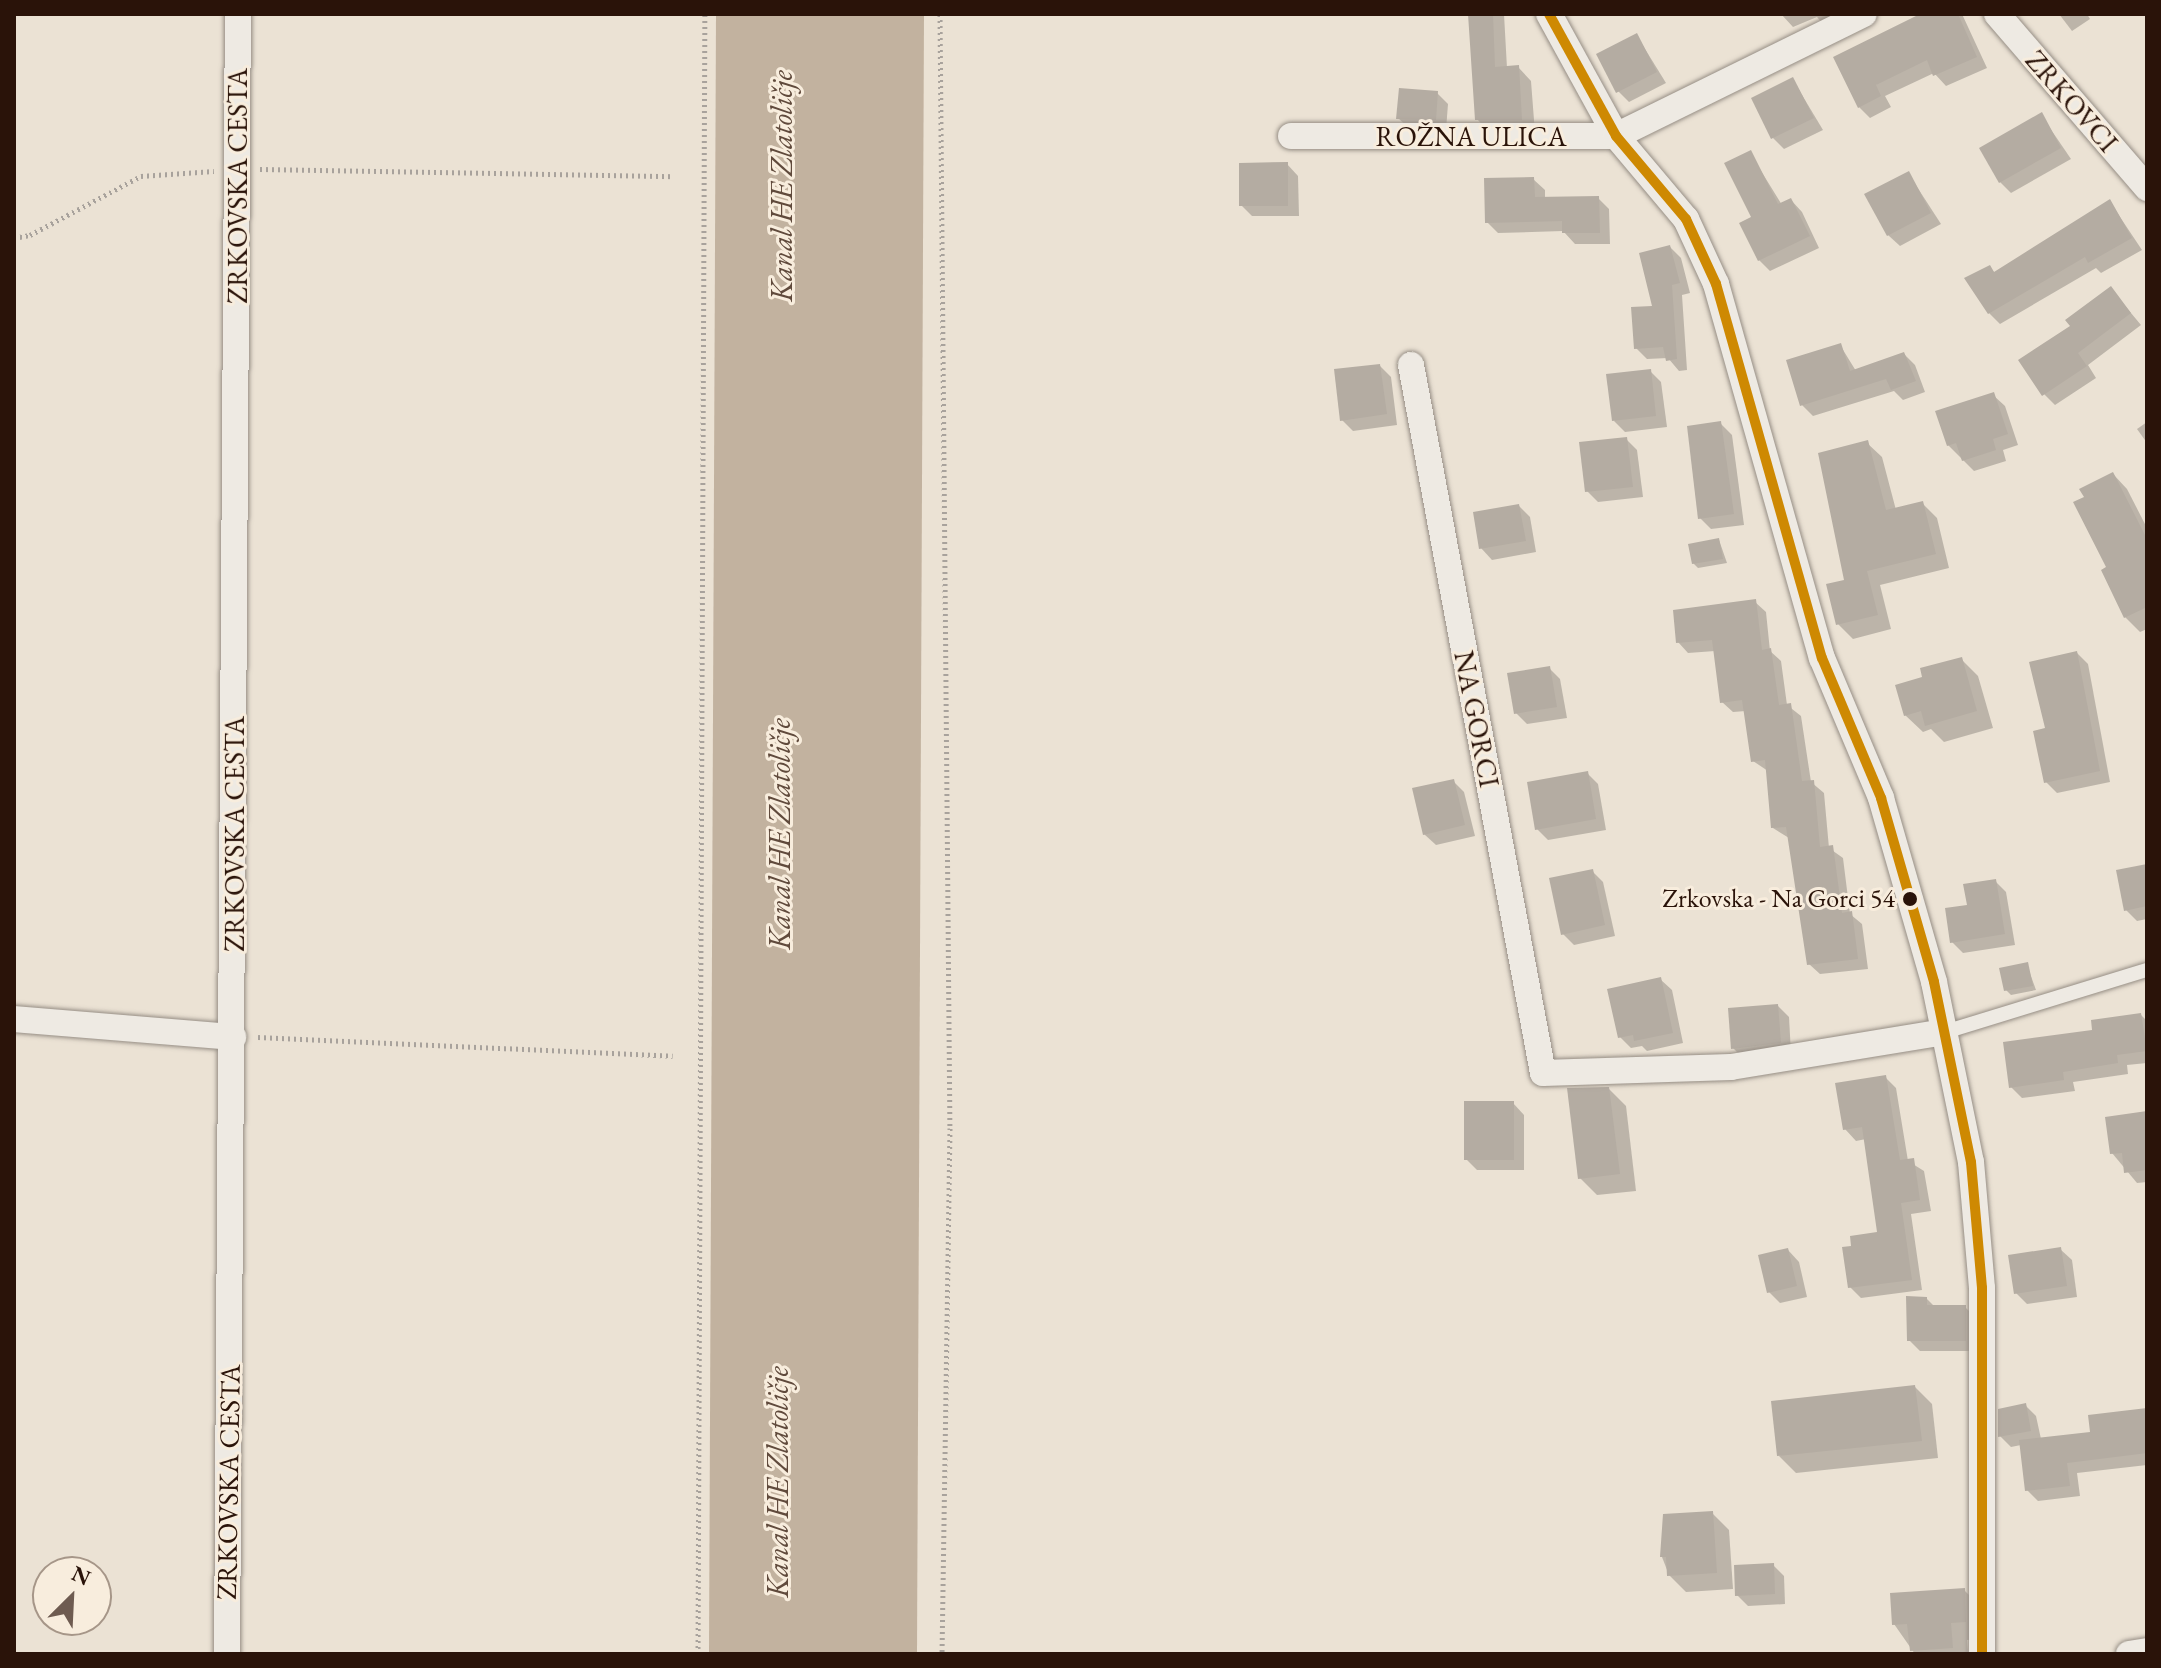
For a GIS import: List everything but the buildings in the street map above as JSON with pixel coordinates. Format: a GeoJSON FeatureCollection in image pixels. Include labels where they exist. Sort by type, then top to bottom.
{"type":"FeatureCollection","features":[{"type":"Feature","properties":{"kind":"street","name":"ZRKOVSKA CESTA"},"geometry":{"type":"LineString","coordinates":[[227,1654],[238,14]]}},
{"type":"Feature","properties":{"kind":"street"},"geometry":{"type":"LineString","coordinates":[[1549,14],[1616,136],[1686,219],[1716,284],[1822,658],[1881,798],[1945,1032],[1971,1162],[1982,1288],[1982,1654]]}},
{"type":"Feature","properties":{"kind":"street","name":"ROŽNA ULICA"},"geometry":{"type":"LineString","coordinates":[[1291,136],[1616,136],[1864,14]]}},
{"type":"Feature","properties":{"kind":"street","name":"ZRKOVCI"},"geometry":{"type":"LineString","coordinates":[[1997,14],[2147,188]]}},
{"type":"Feature","properties":{"kind":"street","name":"NA GORCI"},"geometry":{"type":"LineString","coordinates":[[1411,365],[1543,1073],[1731,1067],[1945,1032]]}},
{"type":"Feature","properties":{"kind":"street"},"geometry":{"type":"LineString","coordinates":[[14,1019],[233,1037]]}},
{"type":"Feature","properties":{"kind":"street"},"geometry":{"type":"LineString","coordinates":[[2129,1654],[2147,1651]]}},
{"type":"Feature","properties":{"kind":"lane"},"geometry":{"type":"LineString","coordinates":[[1945,1032],[2147,970]]}},
{"type":"Feature","properties":{"kind":"path"},"geometry":{"type":"LineString","coordinates":[[698,1654],[705,14]]}},
{"type":"Feature","properties":{"kind":"path"},"geometry":{"type":"LineString","coordinates":[[940,14],[950,1112],[942,1654]]}},
{"type":"Feature","properties":{"kind":"path"},"geometry":{"type":"LineString","coordinates":[[14,238],[30,235],[141,176],[237,170],[674,176]]}},
{"type":"Feature","properties":{"kind":"path"},"geometry":{"type":"LineString","coordinates":[[233,1037],[673,1056]]}},
{"type":"Feature","properties":{"kind":"water","name":"Kanal HE Zlatoličje"},"geometry":{"type":"Polygon","coordinates":[[[716,14],[924,14],[917,1654],[709,1654],[716,14]]]}},
{"type":"Feature","properties":{"kind":"transit line"},"geometry":{"type":"LineString","coordinates":[[1549,14],[1616,136],[1686,219],[1716,284],[1822,658],[1881,798],[1934,982],[1971,1162],[1982,1288],[1982,1654]]}},
{"type":"Feature","properties":{"kind":"place","name":"Zrkovska - Na Gorci 54"},"geometry":{"type":"Point","coordinates":[1910,899]}}]}
